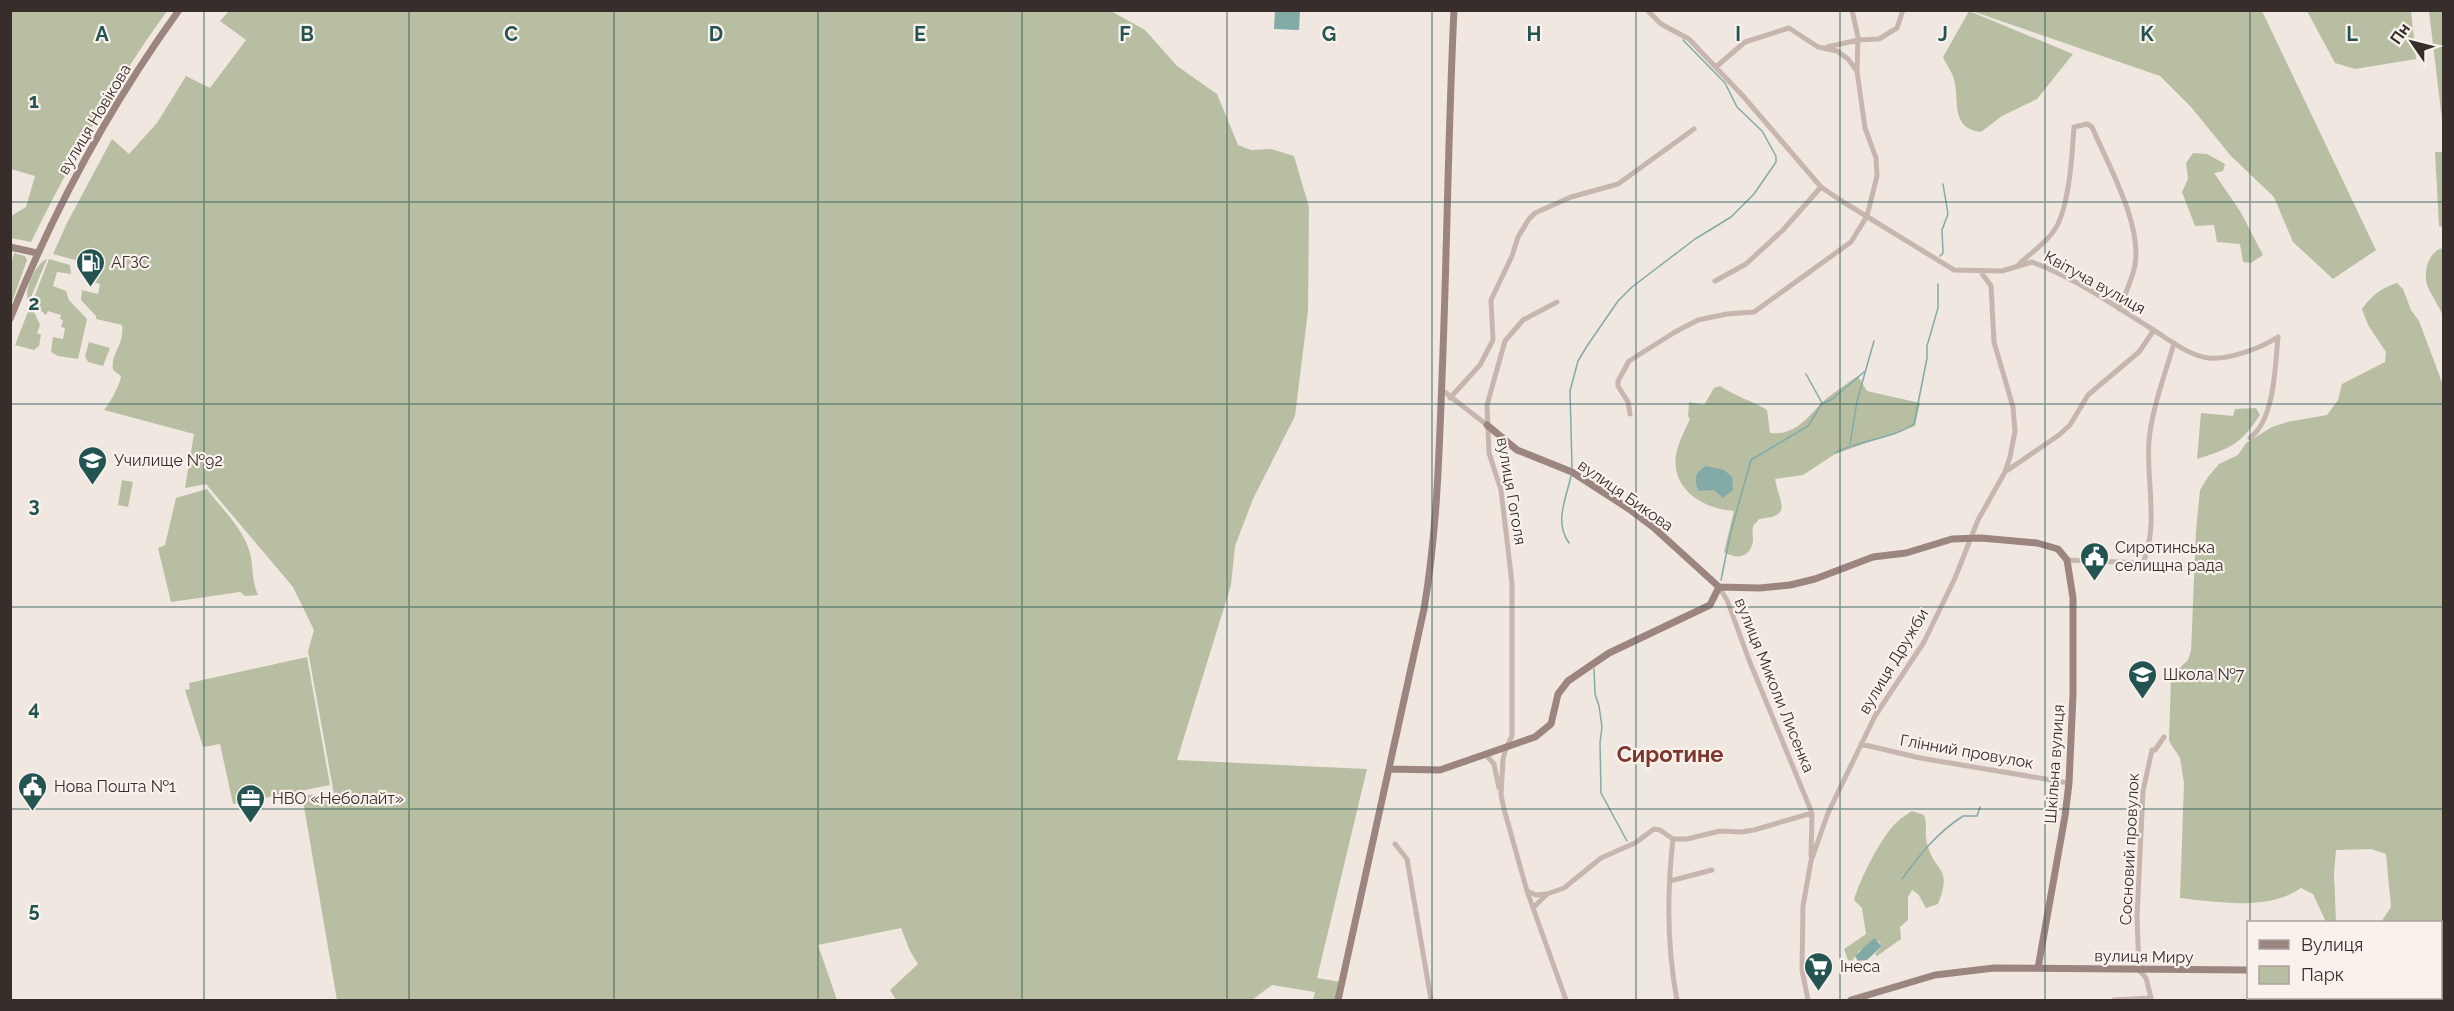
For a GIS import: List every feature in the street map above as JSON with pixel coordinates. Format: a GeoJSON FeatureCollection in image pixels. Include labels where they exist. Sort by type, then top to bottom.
{"type":"FeatureCollection","features":[{"type":"Feature","properties":{"kind":"street","name":"вулиця Новікова"},"geometry":{"type":"LineString","coordinates":[[10,320],[38,250],[92,145],[179,10]]}},
{"type":"Feature","properties":{"kind":"street"},"geometry":{"type":"LineString","coordinates":[[1338,1000],[1433,560],[1442,390],[1454,10]]}},
{"type":"Feature","properties":{"kind":"street","name":"Квітуча вулиця"},"geometry":{"type":"LineString","coordinates":[[1647,10],[1661,24],[1689,39],[1821,187],[1954,270],[2002,272],[2032,262],[2044,266],[2174,343],[2202,357],[2217,358],[2246,351],[2278,337],[2266,416],[2263,424],[2250,438]]}},
{"type":"Feature","properties":{"kind":"street"},"geometry":{"type":"LineString","coordinates":[[1630,414],[1628,402],[1618,386],[1618,381],[1629,361],[1698,320],[1727,314],[1754,312],[1851,242],[1867,216],[1877,176],[1876,158],[1865,128],[1857,71],[1858,40],[1852,10]]}},
{"type":"Feature","properties":{"kind":"street"},"geometry":{"type":"LineString","coordinates":[[1823,48],[1858,40],[1880,39],[1897,28],[1903,10]]}},
{"type":"Feature","properties":{"kind":"street"},"geometry":{"type":"LineString","coordinates":[[1716,67],[1745,42],[1789,28],[1818,47],[1837,51],[1848,59],[1857,71]]}},
{"type":"Feature","properties":{"kind":"street"},"geometry":{"type":"LineString","coordinates":[[2018,265],[2043,243],[2058,224],[2068,184],[2074,127],[2087,124],[2091,127],[2128,212],[2133,234],[2135,263],[2119,309]]}},
{"type":"Feature","properties":{"kind":"street"},"geometry":{"type":"LineString","coordinates":[[1450,398],[1480,364],[1493,340],[1491,300],[1524,225],[1535,213],[1544,209],[1572,197],[1618,184],[1694,129]]}},
{"type":"Feature","properties":{"kind":"street"},"geometry":{"type":"LineString","coordinates":[[1715,281],[1746,264],[1783,230],[1821,187]]}},
{"type":"Feature","properties":{"kind":"street"},"geometry":{"type":"LineString","coordinates":[[10,247],[38,250]]}},
{"type":"Feature","properties":{"kind":"street","name":"вулиця Дружби"},"geometry":{"type":"LineString","coordinates":[[1808,1000],[1802,970],[1803,906],[1811,861],[1828,813],[1875,716],[1924,642],[1978,520],[2005,472],[2015,430],[2013,407],[1994,342],[1991,286],[1981,272]]}},
{"type":"Feature","properties":{"kind":"street","name":"вулиця Гоголя"},"geometry":{"type":"LineString","coordinates":[[1557,302],[1523,320],[1506,341],[1487,405],[1487,425],[1489,453],[1501,489],[1512,584],[1512,736],[1506,748],[1501,795],[1527,891],[1566,1000]]}},
{"type":"Feature","properties":{"kind":"street"},"geometry":{"type":"LineString","coordinates":[[2005,472],[2070,425],[2088,395],[2139,352],[2154,330]]}},
{"type":"Feature","properties":{"kind":"street"},"geometry":{"type":"LineString","coordinates":[[1719,587],[1760,588],[1790,585],[1815,579],[1873,557],[1906,553],[1952,539],[2037,543],[2058,549],[2067,560],[2143,564],[2150,541],[2149,440],[2174,343]]}},
{"type":"Feature","properties":{"kind":"street"},"geometry":{"type":"LineString","coordinates":[[1442,390],[1487,425]]}},
{"type":"Feature","properties":{"kind":"street","name":"вулиця Бикова"},"geometry":{"type":"LineString","coordinates":[[1487,425],[1517,450],[1572,472],[1629,510],[1653,527],[1719,587]]}},
{"type":"Feature","properties":{"kind":"street","name":"Шкільна вулиця"},"geometry":{"type":"LineString","coordinates":[[2038,968],[2069,783],[2073,695],[2073,598],[2067,560]]}},
{"type":"Feature","properties":{"kind":"street","name":"вулиця Миколи Лисенка"},"geometry":{"type":"LineString","coordinates":[[1506,748],[1535,737],[1551,724],[1558,694],[1568,681],[1602,658],[1710,605],[1719,587]]}},
{"type":"Feature","properties":{"kind":"street","name":"вулиця Миколи Лисенка"},"geometry":{"type":"LineString","coordinates":[[1719,587],[1727,600],[1749,660],[1812,813],[1811,861]]}},
{"type":"Feature","properties":{"kind":"street","name":"Сосновий провулок"},"geometry":{"type":"LineString","coordinates":[[2139,970],[2137,917],[2144,776],[2152,750],[2155,750],[2164,737]]}},
{"type":"Feature","properties":{"kind":"street","name":"Глінний провулок"},"geometry":{"type":"LineString","coordinates":[[1861,744],[1920,758],[2069,783]]}},
{"type":"Feature","properties":{"kind":"street"},"geometry":{"type":"LineString","coordinates":[[1389,769],[1440,770],[1506,748]]}},
{"type":"Feature","properties":{"kind":"street"},"geometry":{"type":"LineString","coordinates":[[1485,754],[1494,764],[1501,795]]}},
{"type":"Feature","properties":{"kind":"street"},"geometry":{"type":"LineString","coordinates":[[1527,891],[1547,894],[1564,888],[1601,858],[1635,843],[1654,829],[1673,839],[1687,839],[1720,831],[1754,831],[1812,813]]}},
{"type":"Feature","properties":{"kind":"street"},"geometry":{"type":"LineString","coordinates":[[1673,839],[1670,881],[1670,956],[1677,1000]]}},
{"type":"Feature","properties":{"kind":"street"},"geometry":{"type":"LineString","coordinates":[[1395,844],[1407,859],[1431,1000]]}},
{"type":"Feature","properties":{"kind":"street"},"geometry":{"type":"LineString","coordinates":[[1670,881],[1712,870]]}},
{"type":"Feature","properties":{"kind":"street"},"geometry":{"type":"LineString","coordinates":[[1533,908],[1547,894]]}},
{"type":"Feature","properties":{"kind":"street","name":"вулиця Миру"},"geometry":{"type":"LineString","coordinates":[[1866,998],[1935,975],[1962,971],[2017,968],[2247,970]]}},
{"type":"Feature","properties":{"kind":"street"},"geometry":{"type":"LineString","coordinates":[[2114,1000],[2152,999],[2146,978],[2139,970]]}},
{"type":"Feature","properties":{"kind":"street"},"geometry":{"type":"LineString","coordinates":[[1851,1000],[1866,998]]}},
{"type":"Feature","properties":{"kind":"green space"},"geometry":{"type":"Polygon","coordinates":[[[11,10],[167,11],[129,66],[94,124],[31,242],[11,238],[11,216],[26,207],[35,176],[11,169],[11,10]]]}},
{"type":"Feature","properties":{"kind":"green space"},"geometry":{"type":"Polygon","coordinates":[[[1109,10],[1145,30],[1177,66],[1217,94],[1238,145],[1251,150],[1271,149],[1294,156],[1309,207],[1308,311],[1295,416],[1253,499],[1235,546],[1231,585],[1177,760],[1367,769],[1317,978],[1341,982],[1336,1000],[1313,1000],[1315,992],[1272,985],[1252,1000],[896,1000],[890,990],[918,964],[901,928],[818,945],[837,1000],[337,1000],[302,795],[334,794],[308,651],[314,630],[293,587],[206,484],[185,488],[194,434],[104,410],[121,376],[113,370],[113,364],[121,338],[122,325],[96,319],[96,316],[81,300],[82,290],[98,294],[100,284],[90,281],[92,272],[85,270],[79,261],[53,254],[112,139],[129,154],[157,123],[186,76],[210,88],[246,40],[220,21],[229,11],[1109,10]]]}},
{"type":"Feature","properties":{"kind":"green space"},"geometry":{"type":"Polygon","coordinates":[[[1969,11],[2073,54],[2037,99],[2002,116],[1981,132],[1964,125],[1960,119],[1954,79],[1943,57],[1969,11]]]}},
{"type":"Feature","properties":{"kind":"green space"},"geometry":{"type":"Polygon","coordinates":[[[1972,11],[2262,11],[2376,250],[2333,279],[2293,242],[2274,197],[2231,156],[2191,107],[2160,76],[1972,11]]]}},
{"type":"Feature","properties":{"kind":"green space"},"geometry":{"type":"Polygon","coordinates":[[[2307,11],[2411,11],[2416,59],[2355,69],[2335,63],[2307,11]]]}},
{"type":"Feature","properties":{"kind":"green space"},"geometry":{"type":"Polygon","coordinates":[[[2429,11],[2443,11],[2443,120],[2442,120],[2429,11]]]}},
{"type":"Feature","properties":{"kind":"green space"},"geometry":{"type":"Polygon","coordinates":[[[2435,152],[2443,152],[2443,227],[2439,226],[2435,152]]]}},
{"type":"Feature","properties":{"kind":"green space"},"geometry":{"type":"Polygon","coordinates":[[[2193,153],[2207,154],[2225,164],[2223,171],[2214,173],[2240,211],[2263,255],[2251,263],[2243,262],[2240,244],[2217,242],[2214,225],[2195,226],[2182,192],[2188,179],[2186,163],[2193,153]]]}},
{"type":"Feature","properties":{"kind":"green space"},"geometry":{"type":"Polygon","coordinates":[[[2444,248],[2443,316],[2427,285],[2426,274],[2431,257],[2444,248]]]}},
{"type":"Feature","properties":{"kind":"green space"},"geometry":{"type":"Polygon","coordinates":[[[14,253],[25,256],[27,260],[11,305],[11,264],[14,253]]]}},
{"type":"Feature","properties":{"kind":"green space"},"geometry":{"type":"Polygon","coordinates":[[[47,259],[29,302],[27,292],[31,278],[47,259]]]}},
{"type":"Feature","properties":{"kind":"green space"},"geometry":{"type":"Polygon","coordinates":[[[49,259],[70,265],[71,274],[57,272],[53,286],[66,291],[69,300],[87,319],[78,359],[58,356],[51,352],[53,337],[63,339],[65,328],[61,327],[63,320],[60,319],[61,315],[48,311],[46,315],[32,303],[49,259]]]}},
{"type":"Feature","properties":{"kind":"green space"},"geometry":{"type":"Polygon","coordinates":[[[2397,283],[2403,289],[2411,310],[2419,321],[2443,385],[2443,939],[2442,921],[2382,921],[2391,907],[2386,854],[2371,849],[2336,850],[2334,873],[2336,921],[2326,921],[2313,894],[2301,888],[2274,900],[2258,902],[2226,903],[2180,898],[2184,783],[2180,758],[2169,741],[2171,676],[2188,660],[2191,651],[2200,490],[2219,464],[2238,455],[2246,443],[2272,427],[2327,415],[2338,400],[2342,384],[2385,362],[2386,352],[2368,325],[2362,309],[2369,300],[2386,287],[2397,283]]]}},
{"type":"Feature","properties":{"kind":"green space"},"geometry":{"type":"Polygon","coordinates":[[[29,309],[34,312],[40,325],[37,333],[41,335],[39,346],[34,350],[15,345],[29,309]]]}},
{"type":"Feature","properties":{"kind":"green space"},"geometry":{"type":"Polygon","coordinates":[[[89,342],[110,348],[103,366],[88,362],[85,356],[89,342]]]}},
{"type":"Feature","properties":{"kind":"green space"},"geometry":{"type":"Polygon","coordinates":[[[1858,376],[1867,391],[1920,403],[1915,426],[1835,454],[1803,475],[1775,479],[1782,507],[1780,511],[1777,515],[1759,519],[1753,526],[1753,541],[1746,554],[1738,557],[1724,552],[1734,511],[1711,506],[1692,495],[1684,487],[1676,467],[1678,446],[1690,419],[1688,416],[1689,402],[1704,405],[1714,388],[1720,386],[1767,410],[1770,433],[1780,433],[1802,423],[1827,398],[1858,376]]]}},
{"type":"Feature","properties":{"kind":"green space"},"geometry":{"type":"Polygon","coordinates":[[[2256,408],[2260,415],[2240,439],[2227,448],[2197,459],[2201,413],[2233,416],[2235,409],[2256,408]]]}},
{"type":"Feature","properties":{"kind":"green space"},"geometry":{"type":"Polygon","coordinates":[[[122,480],[133,482],[128,507],[118,505],[122,480]]]}},
{"type":"Feature","properties":{"kind":"green space"},"geometry":{"type":"Polygon","coordinates":[[[207,489],[246,542],[258,595],[245,596],[240,592],[171,602],[158,548],[165,545],[176,498],[207,489]]]}},
{"type":"Feature","properties":{"kind":"green space"},"geometry":{"type":"Polygon","coordinates":[[[307,657],[330,785],[233,804],[220,744],[203,747],[185,690],[190,689],[189,683],[307,657]]]}},
{"type":"Feature","properties":{"kind":"green space"},"geometry":{"type":"Polygon","coordinates":[[[1912,811],[1924,815],[1930,853],[1943,876],[1944,883],[1938,904],[1926,908],[1918,894],[1912,890],[1908,897],[1908,920],[1900,927],[1901,939],[1877,956],[1875,954],[1882,946],[1879,941],[1859,951],[1852,961],[1848,960],[1844,949],[1866,934],[1862,908],[1854,900],[1861,882],[1891,828],[1912,811]]]}},
{"type":"Feature","properties":{"kind":"water"},"geometry":{"type":"Polygon","coordinates":[[[1275,11],[1300,11],[1299,30],[1274,29],[1275,11]]]}},
{"type":"Feature","properties":{"kind":"water"},"geometry":{"type":"Polygon","coordinates":[[[1706,466],[1724,470],[1732,477],[1733,490],[1723,498],[1714,490],[1699,491],[1696,477],[1699,471],[1706,466]]]}},
{"type":"Feature","properties":{"kind":"water"},"geometry":{"type":"Polygon","coordinates":[[[1874,938],[1882,946],[1867,960],[1858,961],[1855,956],[1874,938]]]}},
{"type":"Feature","properties":{"kind":"waterway"},"geometry":{"type":"LineString","coordinates":[[1572,468],[1570,391],[1578,361],[1587,346],[1618,301],[1632,287],[1695,239],[1731,217],[1754,194],[1776,162],[1776,156],[1762,131],[1737,107],[1725,83],[1683,40]]}},
{"type":"Feature","properties":{"kind":"waterway"},"geometry":{"type":"LineString","coordinates":[[1940,256],[1943,253],[1942,230],[1948,214],[1943,184]]}},
{"type":"Feature","properties":{"kind":"waterway"},"geometry":{"type":"LineString","coordinates":[[1835,453],[1895,433],[1914,424],[1927,358],[1927,346],[1938,308],[1938,284]]}},
{"type":"Feature","properties":{"kind":"waterway"},"geometry":{"type":"LineString","coordinates":[[1850,444],[1857,401],[1874,341]]}},
{"type":"Feature","properties":{"kind":"waterway"},"geometry":{"type":"LineString","coordinates":[[1823,403],[1831,400],[1864,372]]}},
{"type":"Feature","properties":{"kind":"waterway"},"geometry":{"type":"LineString","coordinates":[[1721,580],[1731,531],[1751,460],[1808,426],[1822,403],[1806,374]]}},
{"type":"Feature","properties":{"kind":"waterway"},"geometry":{"type":"LineString","coordinates":[[1569,543],[1562,527],[1562,510],[1571,476]]}},
{"type":"Feature","properties":{"kind":"waterway"},"geometry":{"type":"LineString","coordinates":[[1594,669],[1595,694],[1602,727],[1601,793],[1627,841]]}},
{"type":"Feature","properties":{"kind":"waterway"},"geometry":{"type":"LineString","coordinates":[[1902,879],[1937,837],[1963,816],[1977,816],[1980,807]]}},
{"type":"Feature","properties":{"kind":"place","name":"АГЗС"},"geometry":{"type":"Point","coordinates":[90,288]}},
{"type":"Feature","properties":{"kind":"place","name":"Училище №92"},"geometry":{"type":"Point","coordinates":[93,486]}},
{"type":"Feature","properties":{"kind":"place","name":"Сиротинська селищна рада"},"geometry":{"type":"Point","coordinates":[2094,582]}},
{"type":"Feature","properties":{"kind":"place","name":"Школа №7"},"geometry":{"type":"Point","coordinates":[2142,700]}},
{"type":"Feature","properties":{"kind":"place","name":"Нова Пошта №1"},"geometry":{"type":"Point","coordinates":[33,812]}},
{"type":"Feature","properties":{"kind":"place","name":"НВО «Неболайт»"},"geometry":{"type":"Point","coordinates":[251,824]}},
{"type":"Feature","properties":{"kind":"place","name":"Інеса"},"geometry":{"type":"Point","coordinates":[1819,992]}},
{"type":"Feature","properties":{"kind":"district","name":"Сиротине"},"geometry":{"type":"Point","coordinates":[1670,754]}}]}
